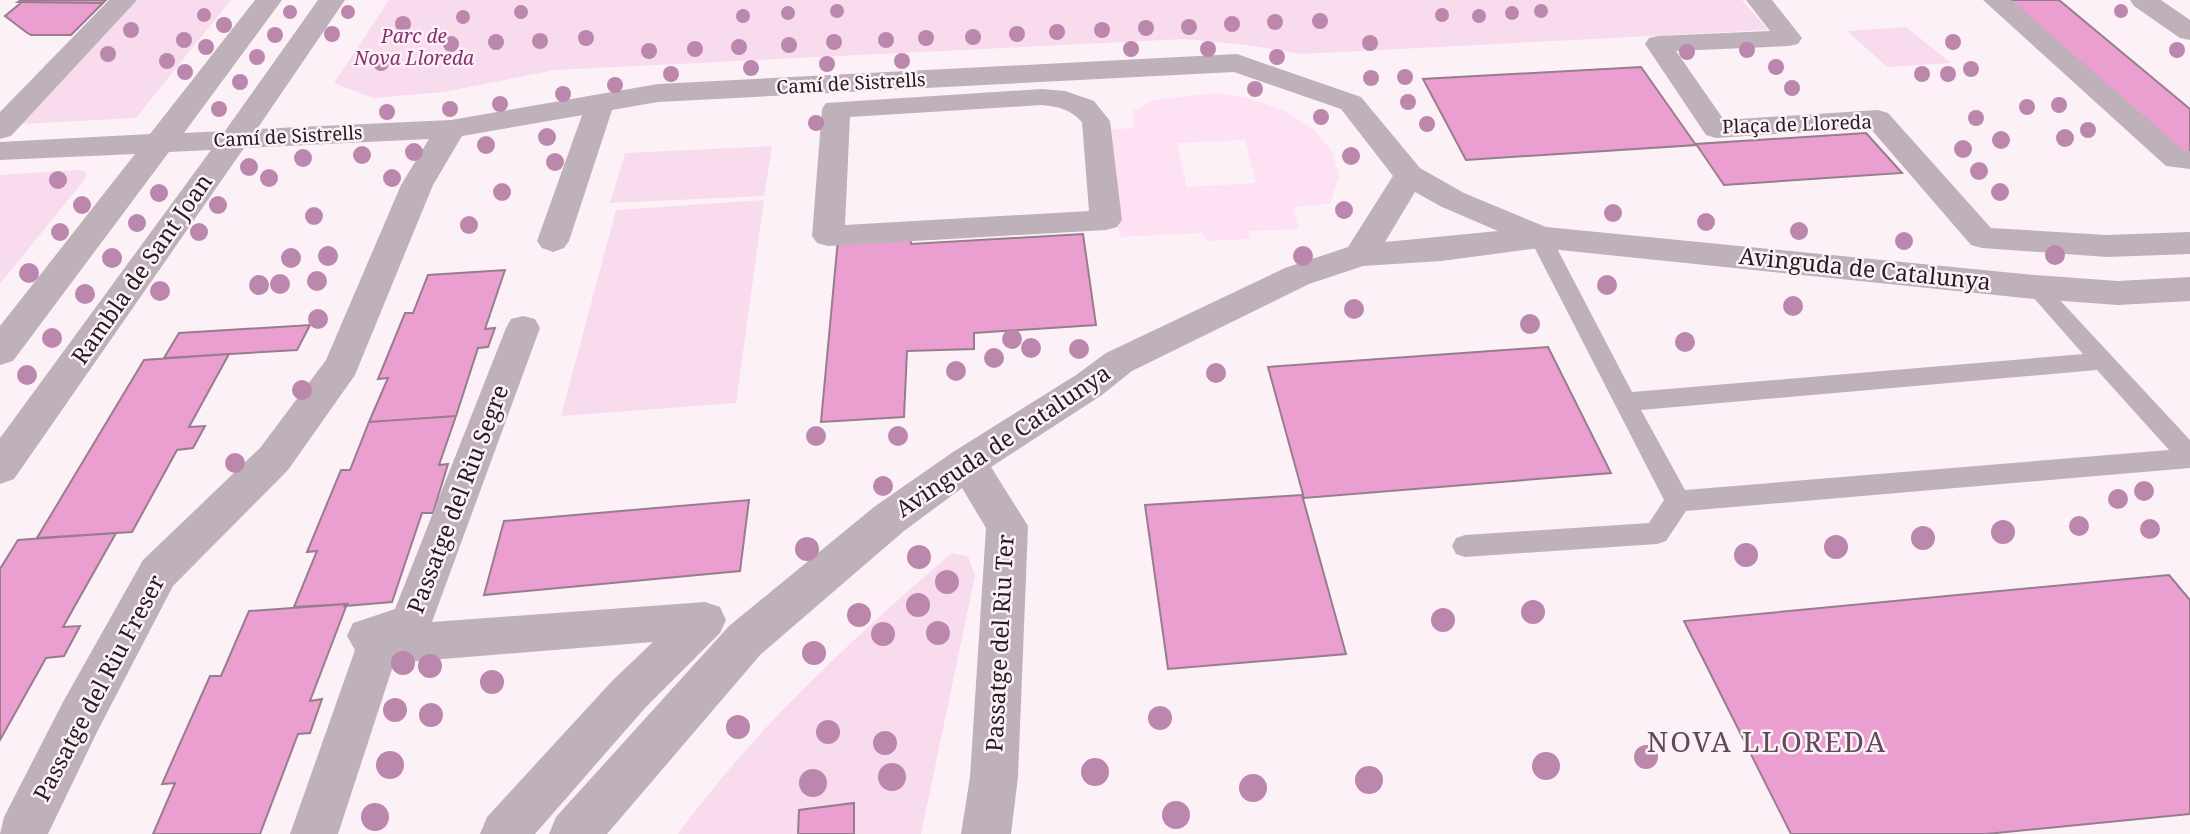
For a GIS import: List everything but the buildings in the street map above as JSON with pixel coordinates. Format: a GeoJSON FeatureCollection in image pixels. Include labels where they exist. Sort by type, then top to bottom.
{"type":"FeatureCollection","features":[{"type":"Feature","properties":{"kind":"street"},"geometry":{"type":"LineString","coordinates":[[0,130],[124,0]]}},
{"type":"Feature","properties":{"kind":"street"},"geometry":{"type":"LineString","coordinates":[[0,352],[269,0]]}},
{"type":"Feature","properties":{"kind":"street","name":"Rambla de Sant Joan"},"geometry":{"type":"LineString","coordinates":[[0,468],[110,318],[232,139],[332,0]]}},
{"type":"Feature","properties":{"kind":"street","name":"Plaça de Lloreda"},"geometry":{"type":"LineString","coordinates":[[1759,0],[1789,38],[1658,44],[1716,129],[1878,119],[1982,238],[2107,246],[2190,243]]}},
{"type":"Feature","properties":{"kind":"street"},"geometry":{"type":"LineString","coordinates":[[1996,0],[2177,160],[2190,160]]}},
{"type":"Feature","properties":{"kind":"street"},"geometry":{"type":"LineString","coordinates":[[2143,0],[2190,32]]}},
{"type":"Feature","properties":{"kind":"street","name":"Camí de Sistrells"},"geometry":{"type":"LineString","coordinates":[[0,151],[451,129],[658,93],[1237,62],[1351,103],[1409,175]]}},
{"type":"Feature","properties":{"kind":"street"},"geometry":{"type":"LineString","coordinates":[[1042,97],[1065,99],[1084,107],[1096,121],[1106,220],[828,236],[836,109],[1042,97]]}},
{"type":"Feature","properties":{"kind":"street"},"geometry":{"type":"LineString","coordinates":[[552,241],[600,104]]}},
{"type":"Feature","properties":{"kind":"street","name":"Passatge del Riu Freser"},"geometry":{"type":"LineString","coordinates":[[22,834],[80,717],[158,573],[274,459],[342,365],[417,185],[451,129]]}},
{"type":"Feature","properties":{"kind":"street"},"geometry":{"type":"LineString","coordinates":[[1360,255],[1409,175]]}},
{"type":"Feature","properties":{"kind":"street","name":"Avinguda de Catalunya"},"geometry":{"type":"LineString","coordinates":[[1409,175],[1453,200],[1540,237]]}},
{"type":"Feature","properties":{"kind":"street","name":"Avinguda de Catalunya"},"geometry":{"type":"LineString","coordinates":[[575,834],[744,640],[889,519],[967,463],[1089,385],[1119,362],[1297,276],[1360,255],[1441,250],[1540,237],[2035,287],[2118,293],[2190,289]]}},
{"type":"Feature","properties":{"kind":"street","name":"Passatge del Riu Segre"},"geometry":{"type":"LineString","coordinates":[[289,834],[360,639],[411,622],[523,328]]}},
{"type":"Feature","properties":{"kind":"street","name":"Passatge del Riu Ter"},"geometry":{"type":"LineString","coordinates":[[967,463],[1007,526],[994,776],[986,834]]}},
{"type":"Feature","properties":{"kind":"street"},"geometry":{"type":"LineString","coordinates":[[314,834],[378,645],[705,621],[629,694],[504,834]]}},
{"type":"Feature","properties":{"kind":"lane"},"geometry":{"type":"LineString","coordinates":[[1540,237],[1678,501]]}},
{"type":"Feature","properties":{"kind":"lane"},"geometry":{"type":"LineString","coordinates":[[2035,287],[2190,457]]}},
{"type":"Feature","properties":{"kind":"lane"},"geometry":{"type":"LineString","coordinates":[[1625,402],[2102,361]]}},
{"type":"Feature","properties":{"kind":"lane"},"geometry":{"type":"LineString","coordinates":[[1678,501],[2190,457]]}},
{"type":"Feature","properties":{"kind":"lane"},"geometry":{"type":"LineString","coordinates":[[1465,546],[1657,533],[1678,501]]}},
{"type":"Feature","properties":{"kind":"shaded area"},"geometry":{"type":"Polygon","coordinates":[[[1216,93],[1247,98],[1284,110],[1313,129],[1332,151],[1339,176],[1330,204],[1293,207],[1299,229],[1249,231],[1250,239],[1206,241],[1202,233],[1120,237],[1103,130],[1134,128],[1133,111],[1154,100],[1216,93]],[[1245,140],[1177,143],[1187,187],[1256,183],[1245,140]]]}},
{"type":"Feature","properties":{"kind":"green space"},"geometry":{"type":"Polygon","coordinates":[[[137,0],[231,0],[136,118],[20,124],[137,0]]]}},
{"type":"Feature","properties":{"kind":"green space","name":"Parc de Nova Lloreda"},"geometry":{"type":"Polygon","coordinates":[[[389,0],[1742,0],[1768,30],[1302,54],[1185,39],[555,70],[444,92],[373,98],[334,83],[389,0]]]}},
{"type":"Feature","properties":{"kind":"green space"},"geometry":{"type":"Polygon","coordinates":[[[1906,27],[1951,63],[1887,67],[1847,31],[1906,27]]]}},
{"type":"Feature","properties":{"kind":"green space"},"geometry":{"type":"Polygon","coordinates":[[[772,146],[764,196],[610,203],[625,153],[772,146]]]}},
{"type":"Feature","properties":{"kind":"green space"},"geometry":{"type":"Polygon","coordinates":[[[86,171],[85,179],[0,284],[0,175],[86,171]]]}},
{"type":"Feature","properties":{"kind":"green space"},"geometry":{"type":"Polygon","coordinates":[[[764,200],[736,403],[561,416],[616,210],[764,200]]]}},
{"type":"Feature","properties":{"kind":"green space"},"geometry":{"type":"Polygon","coordinates":[[[952,553],[968,556],[975,576],[921,834],[678,834],[739,757],[772,721],[842,651],[952,553]]]}},
{"type":"Feature","properties":{"kind":"district","name":"NOVA LLOREDA"},"geometry":{"type":"Point","coordinates":[1767,742]}}]}
